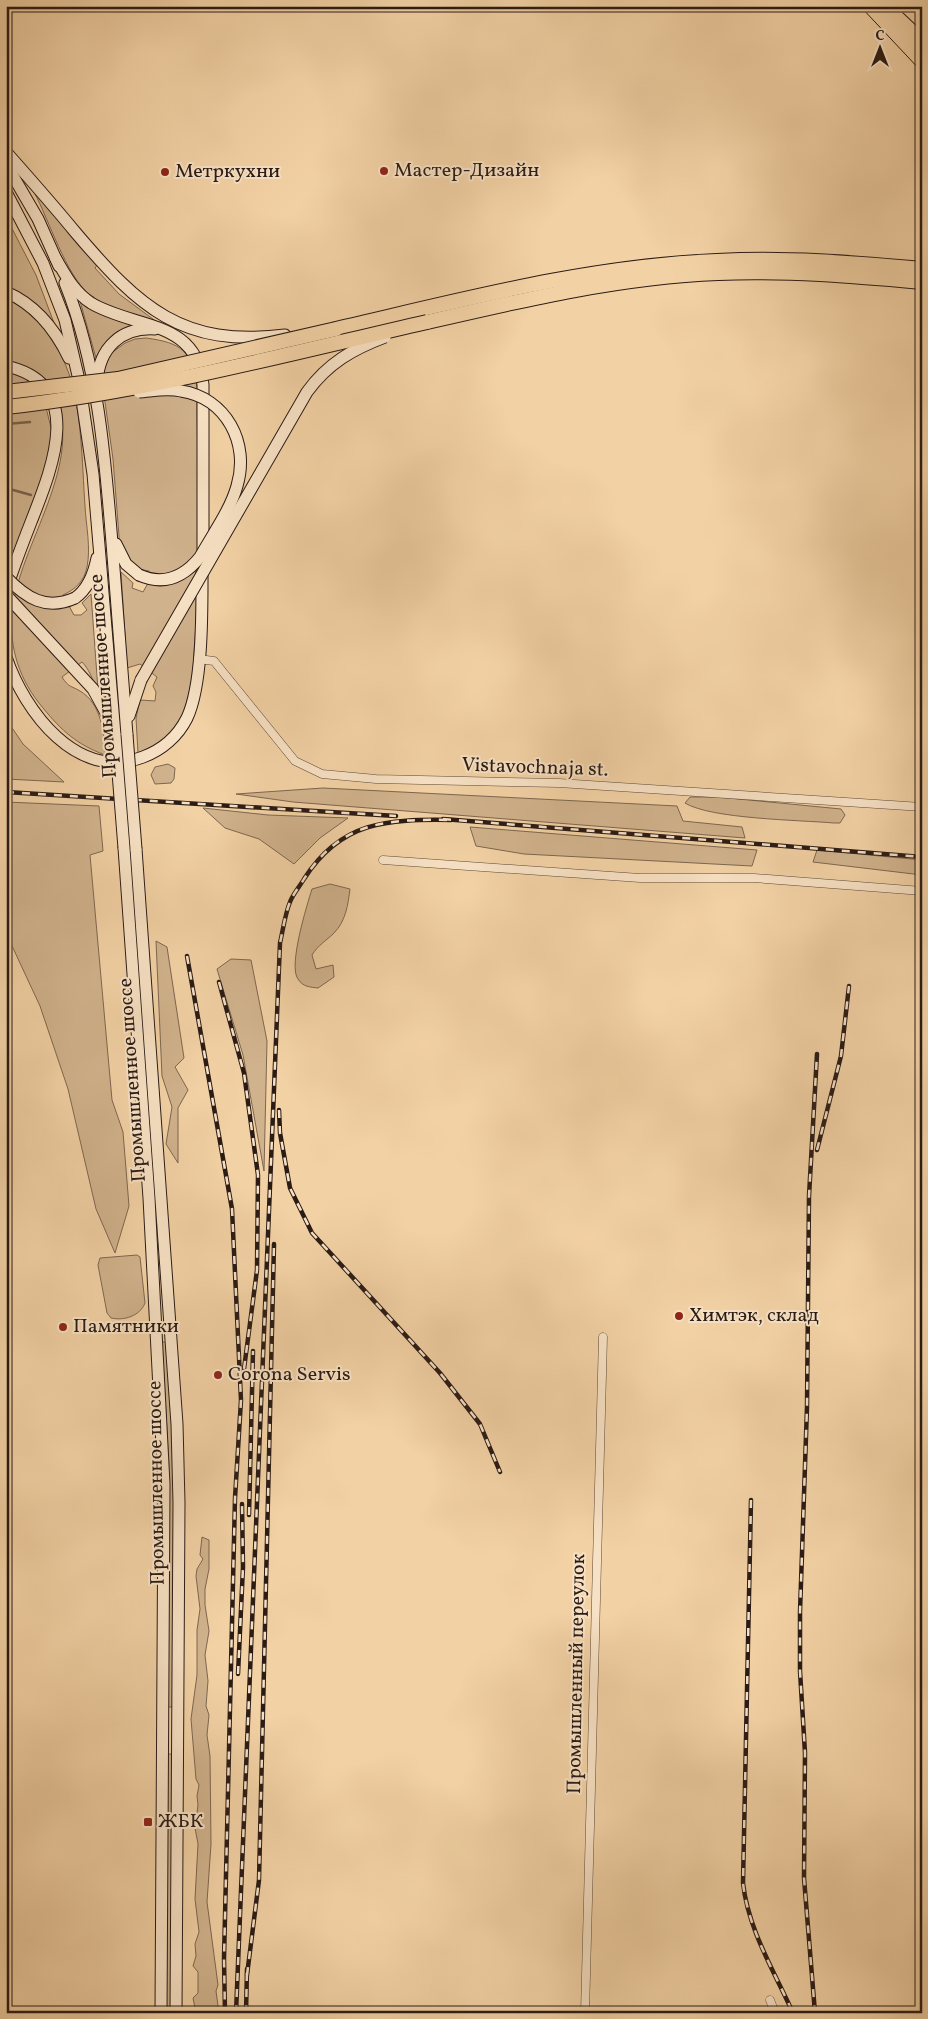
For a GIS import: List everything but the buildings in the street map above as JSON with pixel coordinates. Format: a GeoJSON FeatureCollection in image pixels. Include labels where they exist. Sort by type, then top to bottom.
{"type":"FeatureCollection","features":[{"type":"Feature","properties":{"kind":"highway"},"geometry":{"type":"LineString","coordinates":[[6,392],[62,387],[136,375],[585,275],[693,262],[801,260],[922,269]]}},
{"type":"Feature","properties":{"kind":"highway"},"geometry":{"type":"LineString","coordinates":[[6,406],[95,399],[549,295],[624,282],[702,274],[770,272],[922,282]]}},
{"type":"Feature","properties":{"kind":"main road"},"geometry":{"type":"LineString","coordinates":[[905,6],[922,22]]}},
{"type":"Feature","properties":{"kind":"main road"},"geometry":{"type":"LineString","coordinates":[[6,152],[124,286],[153,310],[168,319],[200,331],[229,338],[257,338],[336,329]]}},
{"type":"Feature","properties":{"kind":"main road","name":"Промышленное шоссе"},"geometry":{"type":"LineString","coordinates":[[6,164],[38,219],[56,258],[80,326],[95,399],[110,518],[127,735],[130,848],[164,1484],[161,2013]]}},
{"type":"Feature","properties":{"kind":"main road","name":"Промышленное шоссе"},"geometry":{"type":"LineString","coordinates":[[6,192],[44,263],[64,320],[79,380],[93,474],[115,735],[130,848],[177,1424],[179,1503],[176,2013]]}},
{"type":"Feature","properties":{"kind":"main road"},"geometry":{"type":"LineString","coordinates":[[6,657],[17,684],[62,742],[82,756],[115,762],[151,754],[171,740],[180,729],[191,709],[198,659],[202,603],[202,373],[200,363],[190,347],[166,332],[140,320],[92,304],[72,287],[56,258]]}},
{"type":"Feature","properties":{"kind":"main road"},"geometry":{"type":"LineString","coordinates":[[801,260],[850,259],[922,263]]}},
{"type":"Feature","properties":{"kind":"main road"},"geometry":{"type":"LineString","coordinates":[[770,272],[833,281],[922,288]]}},
{"type":"Feature","properties":{"kind":"main road"},"geometry":{"type":"LineString","coordinates":[[6,292],[27,304],[47,322],[64,347],[79,380]]}},
{"type":"Feature","properties":{"kind":"main road"},"geometry":{"type":"LineString","coordinates":[[127,735],[132,704],[141,680],[289,421],[314,382],[331,364],[356,348],[427,322]]}},
{"type":"Feature","properties":{"kind":"main road"},"geometry":{"type":"LineString","coordinates":[[110,518],[121,556],[126,564],[139,575],[155,580],[171,579],[186,572],[200,557],[237,488],[241,464],[238,440],[231,424],[220,409],[201,396],[165,390],[95,399],[99,364],[103,355],[115,340],[132,331],[143,329],[166,332]]}},
{"type":"Feature","properties":{"kind":"main road"},"geometry":{"type":"LineString","coordinates":[[6,366],[26,372],[47,389],[54,405],[57,427],[55,449],[49,474],[6,591]]}},
{"type":"Feature","properties":{"kind":"main road"},"geometry":{"type":"LineString","coordinates":[[6,577],[24,594],[40,603],[59,604],[81,594],[90,580],[99,544]]}},
{"type":"Feature","properties":{"kind":"main road"},"geometry":{"type":"LineString","coordinates":[[6,595],[82,677],[101,702],[115,735]]}},
{"type":"Feature","properties":{"kind":"main road"},"geometry":{"type":"LineString","coordinates":[[155,1321],[170,1320]]}},
{"type":"Feature","properties":{"kind":"main road"},"geometry":{"type":"LineString","coordinates":[[163,1736],[178,1736]]}},
{"type":"Feature","properties":{"kind":"street","name":"Vistavochnaja st."},"geometry":{"type":"LineString","coordinates":[[198,659],[214,661],[295,761],[322,774],[376,779],[559,783],[922,807]]}},
{"type":"Feature","properties":{"kind":"street"},"geometry":{"type":"LineString","coordinates":[[383,860],[640,878],[754,878],[922,891]]}},
{"type":"Feature","properties":{"kind":"street","name":"Промышленный переулок"},"geometry":{"type":"LineString","coordinates":[[585,2013],[603,1337]]}},
{"type":"Feature","properties":{"kind":"street"},"geometry":{"type":"LineString","coordinates":[[770,2000],[775,2013]]}},
{"type":"Feature","properties":{"kind":"shaded area"},"geometry":{"type":"Polygon","coordinates":[[[34,192],[97,265],[95,268],[119,294],[157,322],[104,304],[89,294],[65,261],[34,192]]]}},
{"type":"Feature","properties":{"kind":"shaded area"},"geometry":{"type":"Polygon","coordinates":[[[6,217],[36,275],[54,323],[32,301],[6,285],[6,217]]]}},
{"type":"Feature","properties":{"kind":"shaded area"},"geometry":{"type":"Polygon","coordinates":[[[6,299],[35,318],[56,345],[66,366],[75,398],[82,453],[88,560],[86,572],[82,580],[76,587],[63,595],[74,615],[81,615],[87,610],[82,603],[91,594],[98,690],[82,662],[62,677],[68,685],[87,696],[93,703],[103,729],[105,755],[78,741],[63,730],[50,716],[28,687],[14,652],[12,613],[17,587],[57,475],[62,447],[62,421],[53,395],[39,376],[22,365],[6,361],[6,299]]]}},
{"type":"Feature","properties":{"kind":"shaded area"},"geometry":{"type":"Polygon","coordinates":[[[80,301],[144,325],[108,341],[96,358],[80,301]]]}},
{"type":"Feature","properties":{"kind":"shaded area"},"geometry":{"type":"Polygon","coordinates":[[[146,338],[177,346],[188,357],[195,375],[197,387],[199,512],[198,575],[193,674],[187,709],[184,717],[168,737],[138,753],[136,718],[140,700],[155,701],[156,692],[153,686],[157,677],[140,664],[127,668],[121,572],[133,583],[132,588],[143,592],[147,585],[149,571],[134,568],[120,549],[113,459],[103,388],[104,370],[110,354],[125,343],[135,339],[146,338]]]}},
{"type":"Feature","properties":{"kind":"shaded area"},"geometry":{"type":"Polygon","coordinates":[[[6,370],[30,380],[43,395],[52,432],[46,467],[6,580],[6,370]]]}},
{"type":"Feature","properties":{"kind":"shaded area"},"geometry":{"type":"Polygon","coordinates":[[[6,719],[23,744],[64,782],[6,779],[6,719]]]}},
{"type":"Feature","properties":{"kind":"shaded area"},"geometry":{"type":"Polygon","coordinates":[[[168,764],[175,768],[174,779],[171,783],[155,784],[151,775],[155,767],[168,764]]]}},
{"type":"Feature","properties":{"kind":"shaded area"},"geometry":{"type":"Polygon","coordinates":[[[323,788],[677,806],[683,821],[742,827],[745,838],[293,802],[236,794],[323,788]]]}},
{"type":"Feature","properties":{"kind":"shaded area"},"geometry":{"type":"Polygon","coordinates":[[[690,797],[718,797],[841,809],[845,815],[840,823],[734,816],[697,808],[685,803],[690,797]]]}},
{"type":"Feature","properties":{"kind":"shaded area"},"geometry":{"type":"Polygon","coordinates":[[[6,802],[99,806],[103,851],[90,855],[112,1100],[123,1132],[129,1206],[115,1253],[96,1209],[68,1089],[40,1006],[6,933],[6,802]]]}},
{"type":"Feature","properties":{"kind":"shaded area"},"geometry":{"type":"Polygon","coordinates":[[[203,808],[268,815],[348,818],[320,838],[294,864],[259,839],[225,828],[203,808]]]}},
{"type":"Feature","properties":{"kind":"shaded area"},"geometry":{"type":"Polygon","coordinates":[[[470,827],[757,850],[752,866],[524,854],[476,846],[470,827]]]}},
{"type":"Feature","properties":{"kind":"shaded area"},"geometry":{"type":"Polygon","coordinates":[[[817,850],[922,860],[922,875],[813,862],[817,850]]]}},
{"type":"Feature","properties":{"kind":"shaded area"},"geometry":{"type":"Polygon","coordinates":[[[330,884],[350,889],[344,918],[338,928],[312,955],[316,969],[333,965],[334,977],[318,988],[309,987],[300,982],[296,972],[295,962],[299,935],[312,889],[330,884]]]}},
{"type":"Feature","properties":{"kind":"shaded area"},"geometry":{"type":"Polygon","coordinates":[[[156,941],[167,947],[184,1058],[175,1067],[188,1090],[178,1108],[178,1163],[166,1144],[172,1107],[162,1076],[156,941]]]}},
{"type":"Feature","properties":{"kind":"shaded area"},"geometry":{"type":"Polygon","coordinates":[[[231,959],[251,960],[267,1041],[264,1171],[243,1055],[217,969],[231,959]]]}},
{"type":"Feature","properties":{"kind":"shaded area"},"geometry":{"type":"Polygon","coordinates":[[[137,1255],[140,1257],[145,1303],[143,1308],[126,1318],[111,1318],[107,1313],[98,1265],[100,1258],[137,1255]]]}},
{"type":"Feature","properties":{"kind":"shaded area"},"geometry":{"type":"Polygon","coordinates":[[[162,1342],[168,1342],[175,1490],[174,1707],[168,1707],[169,1466],[162,1342]]]}},
{"type":"Feature","properties":{"kind":"shaded area"},"geometry":{"type":"Polygon","coordinates":[[[202,1537],[209,1540],[209,1569],[205,1589],[205,1605],[209,1631],[205,1655],[208,1681],[206,1706],[209,1715],[207,1735],[210,1756],[211,1844],[207,1902],[218,1985],[216,1991],[219,2013],[196,2013],[193,1998],[198,1993],[198,1972],[193,1966],[196,1956],[195,1944],[199,1932],[195,1899],[198,1844],[195,1828],[199,1785],[196,1779],[191,1719],[197,1675],[197,1630],[200,1609],[196,1576],[197,1569],[203,1559],[200,1555],[202,1537]]]}},
{"type":"Feature","properties":{"kind":"shaded area"},"geometry":{"type":"Polygon","coordinates":[[[167,1754],[174,1754],[172,2013],[166,2013],[167,1754]]]}},
{"type":"Feature","properties":{"kind":"waterway"},"geometry":{"type":"LineString","coordinates":[[6,424],[30,422]]}},
{"type":"Feature","properties":{"kind":"waterway"},"geometry":{"type":"LineString","coordinates":[[6,428],[8,488]]}},
{"type":"Feature","properties":{"kind":"waterway"},"geometry":{"type":"LineString","coordinates":[[6,488],[31,495]]}},
{"type":"Feature","properties":{"kind":"tram line"},"geometry":{"type":"LineString","coordinates":[[860,6],[922,72]]}},
{"type":"Feature","properties":{"kind":"railway"},"geometry":{"type":"LineString","coordinates":[[6,792],[396,816]]}},
{"type":"Feature","properties":{"kind":"railway"},"geometry":{"type":"LineString","coordinates":[[443,819],[922,857]]}},
{"type":"Feature","properties":{"kind":"railway"},"geometry":{"type":"LineString","coordinates":[[236,2013],[280,943],[287,912],[293,896],[318,860],[334,845],[367,827],[406,821],[451,820]]}},
{"type":"Feature","properties":{"kind":"railway"},"geometry":{"type":"LineString","coordinates":[[187,956],[232,1209],[241,1400],[235,1498],[224,1959],[225,2013]]}},
{"type":"Feature","properties":{"kind":"railway"},"geometry":{"type":"LineString","coordinates":[[219,982],[244,1073],[258,1175],[257,1270],[244,1369]]}},
{"type":"Feature","properties":{"kind":"railway"},"geometry":{"type":"LineString","coordinates":[[817,1150],[841,1056],[849,986]]}},
{"type":"Feature","properties":{"kind":"railway"},"geometry":{"type":"LineString","coordinates":[[815,2013],[804,1878],[805,1753],[800,1671],[800,1612],[807,1407],[809,1196],[817,1054]]}},
{"type":"Feature","properties":{"kind":"railway"},"geometry":{"type":"LineString","coordinates":[[279,1110],[280,1133],[290,1188],[312,1233],[440,1373],[480,1424],[500,1472]]}},
{"type":"Feature","properties":{"kind":"railway"},"geometry":{"type":"LineString","coordinates":[[247,1975],[259,1880],[274,1244]]}},
{"type":"Feature","properties":{"kind":"railway"},"geometry":{"type":"LineString","coordinates":[[249,1515],[253,1351]]}},
{"type":"Feature","properties":{"kind":"railway"},"geometry":{"type":"LineString","coordinates":[[751,1500],[743,1883],[750,1917],[756,1933],[793,2013]]}},
{"type":"Feature","properties":{"kind":"railway"},"geometry":{"type":"LineString","coordinates":[[238,1674],[243,1567],[242,1504]]}},
{"type":"Feature","properties":{"kind":"railway"},"geometry":{"type":"LineString","coordinates":[[246,2013],[247,1969]]}},
{"type":"Feature","properties":{"kind":"place","name":"Мастер-Дизайн"},"geometry":{"type":"Point","coordinates":[384,171]}},
{"type":"Feature","properties":{"kind":"place","name":"Метркухни"},"geometry":{"type":"Point","coordinates":[165,172]}},
{"type":"Feature","properties":{"kind":"place","name":"Химтэк, склад"},"geometry":{"type":"Point","coordinates":[679,1316]}},
{"type":"Feature","properties":{"kind":"place","name":"Памятники"},"geometry":{"type":"Point","coordinates":[63,1327]}},
{"type":"Feature","properties":{"kind":"place","name":"Corona Servis"},"geometry":{"type":"Point","coordinates":[218,1375]}},
{"type":"Feature","properties":{"kind":"place","name":"ЖБК"},"geometry":{"type":"Point","coordinates":[148,1822]}}]}
